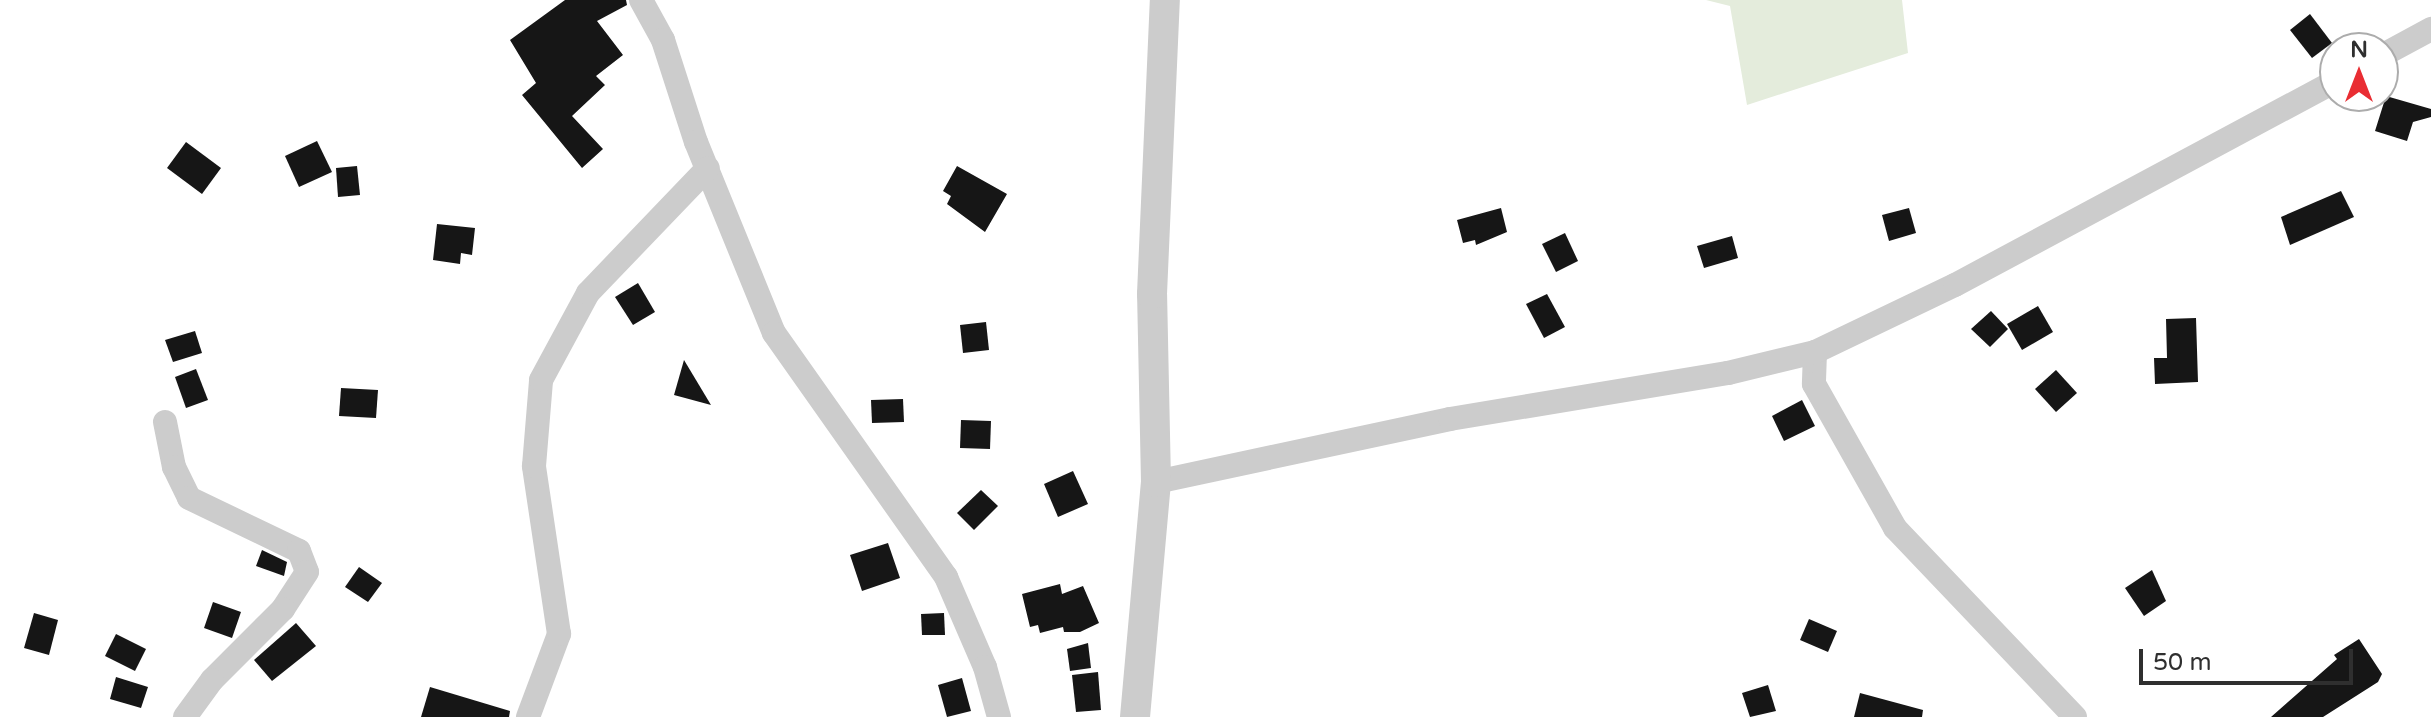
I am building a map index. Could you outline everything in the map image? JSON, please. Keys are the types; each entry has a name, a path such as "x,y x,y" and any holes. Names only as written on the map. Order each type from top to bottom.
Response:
{"street":[{"path":"641,0 663,40 708,168 774,333 946,577 985,667 999,717"},
{"path":"1135,717 1156,482 1152,294 1165,0"},
{"path":"2399,46 2431,29"},
{"path":"1156,482 1513,407 1609,397 1815,352 1955,285 2319,90"},
{"path":"528,717 559,634 534,466 541,380 588,293 708,168"},
{"path":"1815,352 1814,384 1895,528 2075,717"},
{"path":"165,422 174,467 189,498 299,551 307,572 283,609 212,680 185,717"}],"green space":[{"path":"1706,0 1902,0 1908,53 1747,105 1730,6"}],"building":[{"path":"565,0 626,0 627,5 597,21 623,55 596,76 605,85 572,116 603,149 582,168 522,95 536,83 510,40"},
{"path":"2310,14 2324,32 2319,32 2319,53 2312,58 2290,30"},
{"path":"2399,100 2431,109 2431,117 2413,122 2407,141 2375,131 2381,112 2399,112"},
{"path":"317,141 332,172 299,187 285,156"},
{"path":"186,142 221,168 202,194 167,168"},
{"path":"357,166 360,195 338,197 336,168"},
{"path":"957,166 1007,194 985,232 947,204 951,196 943,191"},
{"path":"2341,191 2354,217 2290,245 2281,217"},
{"path":"1501,208 1507,232 1476,245 1475,240 1463,243 1457,220"},
{"path":"1909,208 1916,233 1889,241 1882,215"},
{"path":"437,224 475,228 472,255 461,253 460,264 433,260"},
{"path":"1565,233 1578,261 1556,272 1542,244"},
{"path":"1732,236 1738,258 1704,268 1697,246"},
{"path":"638,283 655,312 633,325 615,297"},
{"path":"1547,294 1565,327 1544,338 1526,304"},
{"path":"2038,306 2053,332 2022,350 2007,324"},
{"path":"1991,311 2008,329 1990,347 1971,329"},
{"path":"2196,318 2198,382 2155,384 2154,358 2167,358 2166,319"},
{"path":"986,322 989,350 963,353 960,325"},
{"path":"195,331 202,353 173,362 165,340"},
{"path":"684,360 711,405 674,395"},
{"path":"196,369 208,400 186,408 175,377"},
{"path":"2056,370 2077,393 2056,412 2035,389"},
{"path":"341,388 378,390 376,418 339,416"},
{"path":"903,399 904,422 872,423 871,400"},
{"path":"1802,400 1815,426 1784,441 1772,416"},
{"path":"961,420 991,421 990,449 960,448"},
{"path":"1073,471 1088,504 1058,517 1044,484"},
{"path":"981,490 998,506 974,530 957,513"},
{"path":"888,543 900,578 862,591 850,555"},
{"path":"262,550 287,562 284,576 256,566"},
{"path":"359,567 382,583 368,602 345,587"},
{"path":"2152,570 2166,601 2144,616 2125,588"},
{"path":"1060,584 1062,594 1083,586 1099,623 1080,632 1064,632 1063,627 1040,633 1038,625 1030,627 1022,594"},
{"path":"213,602 241,612 232,638 204,628"},
{"path":"34,613 58,620 49,655 24,648"},
{"path":"944,613 945,635 922,635 921,614"},
{"path":"1809,619 1837,631 1828,652 1800,640"},
{"path":"296,623 316,646 272,681 254,660"},
{"path":"116,634 146,649 135,671 105,656"},
{"path":"2359,639 2382,674 2378,682 2323,717 2271,717 2337,659 2334,655"},
{"path":"1088,643 1091,668 1070,671 1067,649"},
{"path":"1098,672 1101,710 1076,712 1072,675"},
{"path":"116,677 148,687 141,708 110,699"},
{"path":"962,678 971,711 947,717 938,685"},
{"path":"1768,685 1776,711 1750,717 1742,693"},
{"path":"430,687 510,711 509,717 421,717"},
{"path":"1860,693 1923,710 1922,717 1854,717"}]}
